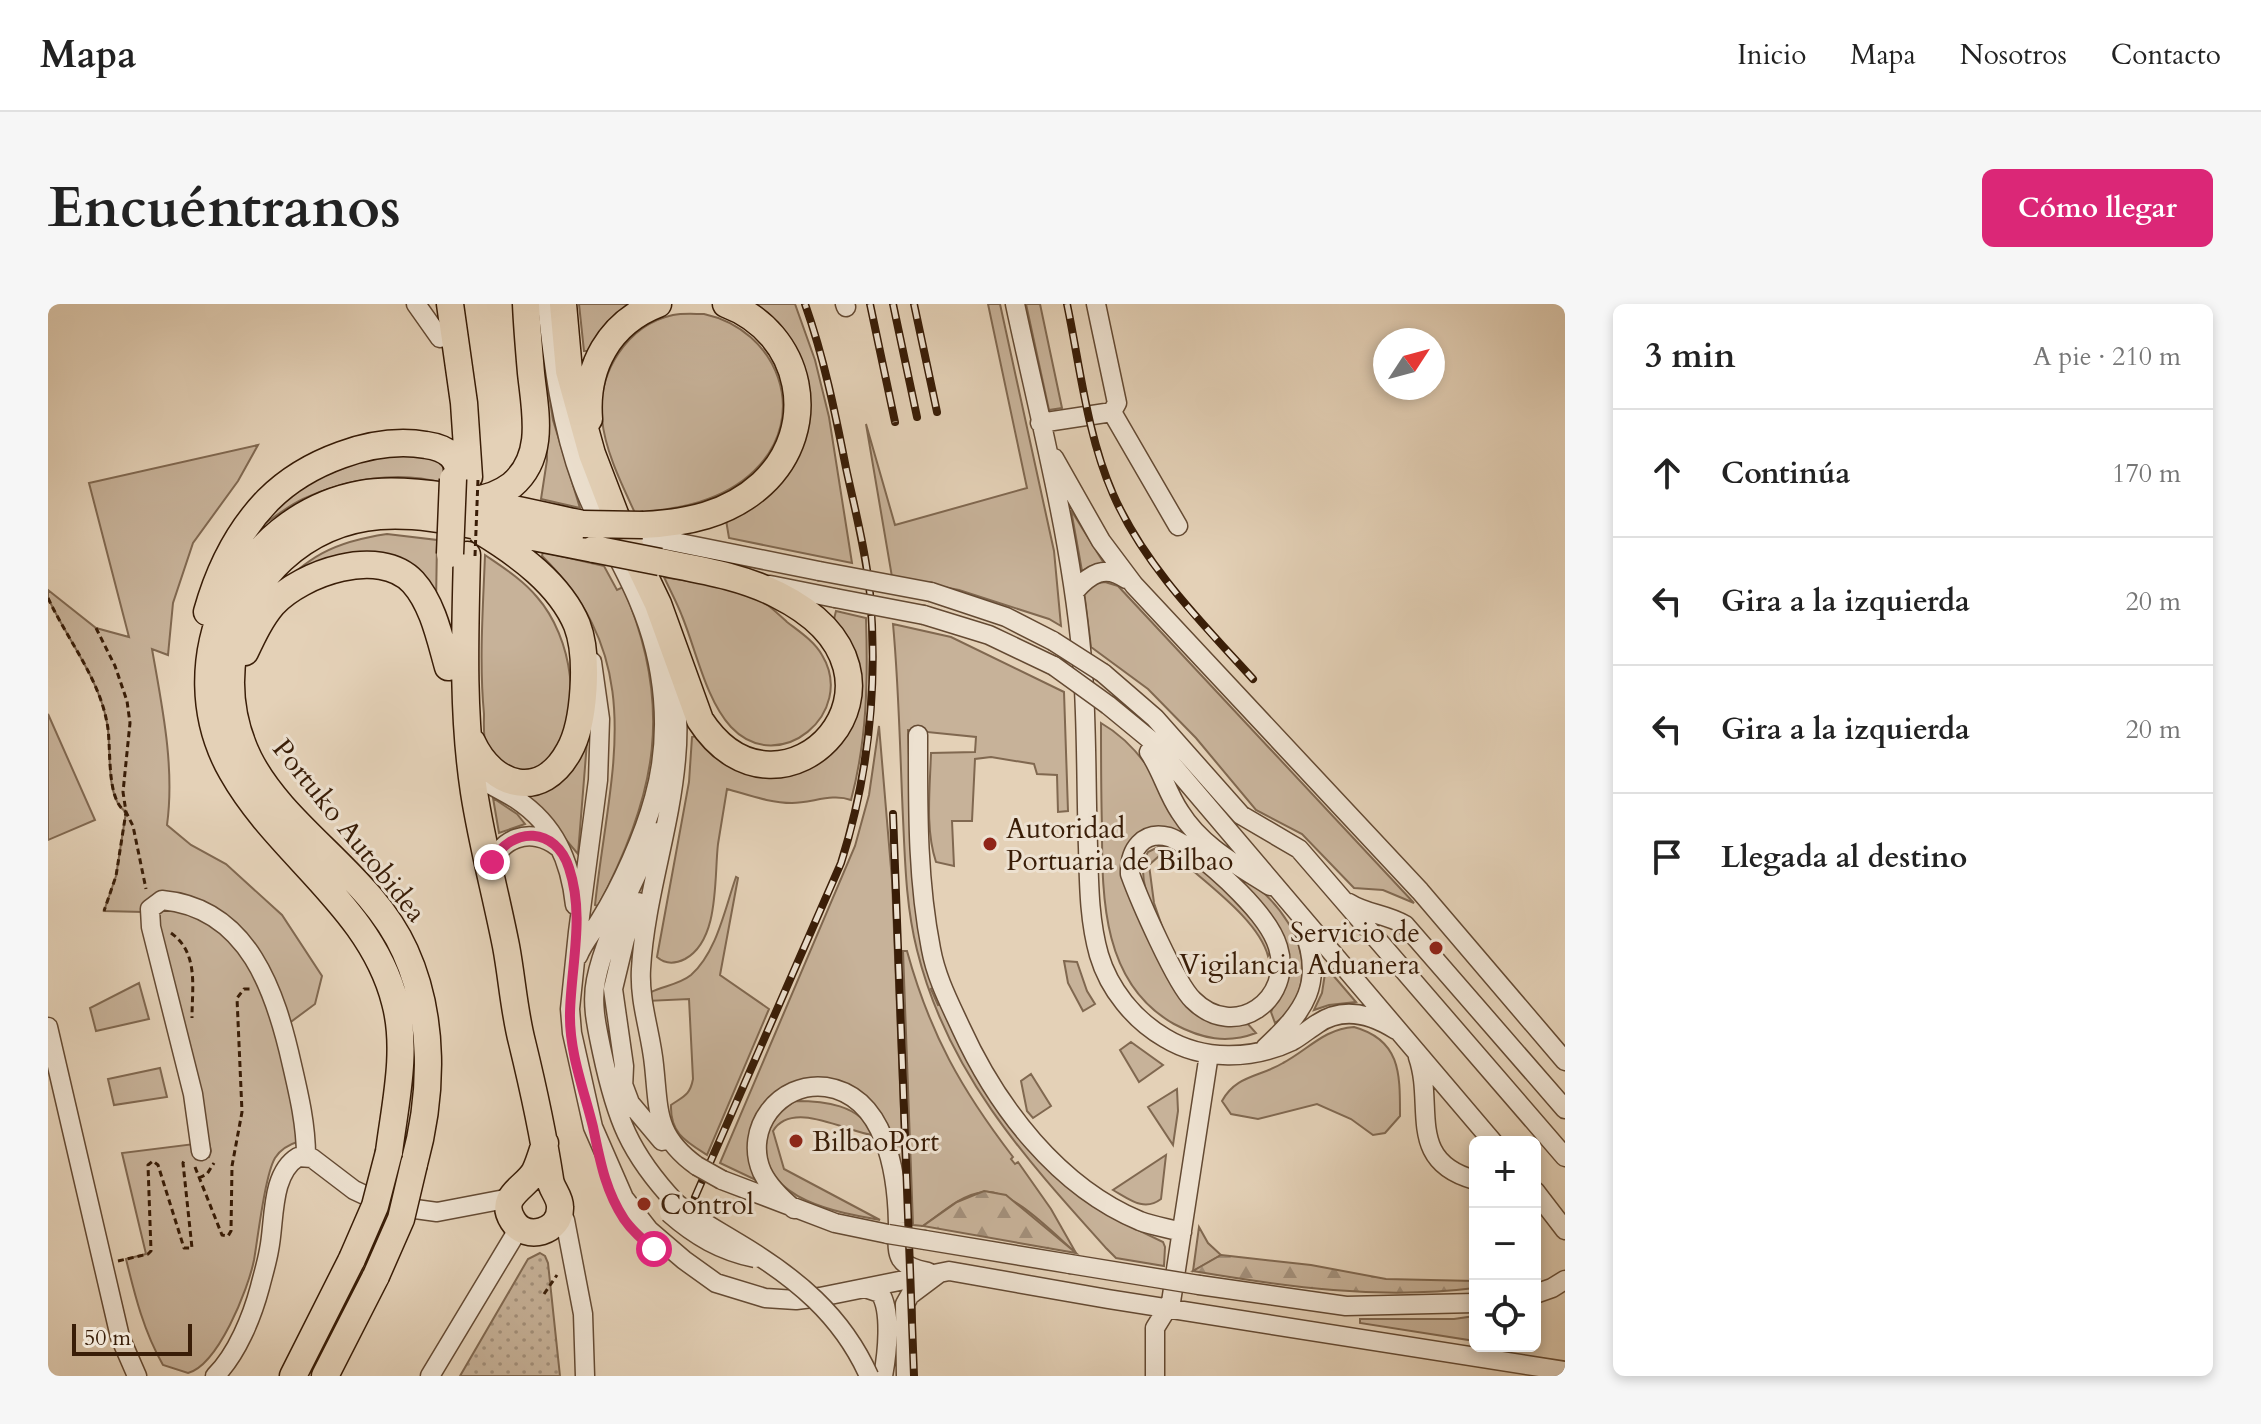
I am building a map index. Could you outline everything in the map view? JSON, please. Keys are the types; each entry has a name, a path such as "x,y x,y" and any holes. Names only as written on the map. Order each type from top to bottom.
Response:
{"highway":[{"path":"208,698 201,650 204,622 215,583 229,550 251,520 271,497 333,458 362,448 432,435 445,427 457,411 435,304"},
{"path":"450,304 463,485 467,725 472,774 521,1040 545,1143 556,1199 552,1226 528,1230 510,1215 516,1191 534,1174 545,1143"},
{"path":"463,485 478,500 501,492 522,474 532,458 536,426 526,304"},
{"path":"563,304 569,371 592,454"},
{"path":"592,454 588,402 595,363 619,328 658,304"},
{"name":"Portuko Autobidea","path":"293,1376 375,1206 389,1152 401,1050 395,1002 379,961 357,922 255,807 220,747 208,698 211,645 225,601 255,556 285,528 309,512 362,494 463,485 583,524 644,531 695,520 735,503 768,477 781,461 795,424 797,404 795,381 788,359 766,328 726,304"},
{"path":"407,442 436,446 509,548 560,597 577,626 583,657 581,711 576,735 559,766 535,781 511,782 484,764 467,725"},
{"name":"Portuko Autobidea","path":"463,485 594,549 660,562 736,578 794,604 825,629 843,654 849,676 844,714 834,733 820,748 805,758 778,764 748,759 719,743 705,729 648,579 615,514 592,454"},
{"name":"Portuko Autobidea","path":"325,1376 401,1219 425,1114 428,1057 423,1012 405,950 384,914 275,797 250,760 234,718 230,681 236,635 258,587 291,551 330,528 370,515 427,516 463,485"},
{"path":"463,555 449,675 452,743 462,821 494,955 521,1040"},
{"path":"234,718 240,667 260,621 287,592 303,581 346,567 389,568 412,581 432,616 449,675 462,757 472,774"},
{"path":"516,1191 537,1181 556,1199"}],"street":[{"path":"416,304 440,338"},
{"path":"442,304 457,411"},
{"path":"547,304 560,398 574,458 593,509 647,623 660,672 662,694 662,761 654,799 638,843 602,918 579,947"},
{"path":"1015,304 1075,591 1083,673 1089,897 1098,953 1111,983 1141,1020 1168,1040 1209,1054 1228,1056 1290,1042 1319,1022 1336,1015 1360,1014 1382,1021 1396,1030"},
{"path":"1042,432 1112,412 1117,403 1096,304"},
{"path":"1112,412 1178,526"},
{"path":"1042,432 1101,541 1134,585 1420,891 1565,1061"},
{"path":"644,531 819,571 931,592 1006,617 1053,641 1103,673 1155,718 1241,815 1299,849 1565,1157"},
{"path":"1075,591 1090,575 1104,571 1121,575 1134,585"},
{"path":"736,578 924,615 989,635 1054,666 1114,710 1153,742 1488,1136"},
{"path":"577,626 595,672 600,719 598,780 570,1023 593,1127 624,1198 639,1220 671,1251 716,1283 749,1294 782,1300 820,1297 938,1272"},
{"path":"668,631 677,710 674,780 641,966 642,1001 655,1073 658,1117 666,1132 694,1163"},
{"path":"1114,710 1157,764 1178,809 1209,855 1270,930 1280,951 1280,970 1268,1000 1255,1012 1241,1017 1211,1013 1189,997 1130,874 1133,851 1148,838 1168,837 1209,855 1278,891"},
{"path":"918,735 919,861 931,949 939,982 982,1071 1018,1123 1062,1170 1093,1195 1144,1223 1182,1232"},
{"path":"472,774 532,812 549,830 563,853 572,878 582,997 607,1115 626,1160 673,1208 800,1284 822,1304 852,1343 869,1376"},
{"path":"673,1208 635,1151 612,1097 596,1027 594,992 599,967 649,849 674,780"},
{"path":"635,1151 622,1113 623,1058 613,989 625,939 666,825"},
{"path":"491,878 492,862 497,853 506,843 519,837 542,837 563,853"},
{"path":"1336,892 1359,909 1405,925 1565,1109"},
{"path":"201,1151 193,1094 151,927 150,909 162,900 195,908 228,929 253,955 274,996 289,1052 306,1137 306,1156"},
{"path":"1263,1050 1299,1014 1309,992 1313,956 1298,915"},
{"path":"48,1027 120,1337 138,1375"},
{"path":"1155,1376 1155,1328 1170,1307 1209,1054"},
{"path":"1417,1054 1422,1073 1429,1143 1446,1166 1469,1177"},
{"path":"635,1151 655,1073"},
{"path":"624,1081 627,1098 664,1142 722,1180 794,1209 893,1241 925,1240 1346,1306 1469,1303"},
{"path":"794,1209 775,1192 762,1173 757,1152 758,1131 766,1115 786,1095 805,1088 832,1089 852,1098 869,1114 885,1141 896,1188 892,1282 886,1310"},
{"path":"215,1376 242,1335 259,1291 279,1187 291,1161 306,1156 318,1161 354,1190 386,1205 437,1212 516,1191"},
{"path":"556,1199 565,1220 566,1265"},
{"path":"1541,1199 1565,1230"},
{"path":"430,1376 528,1230 554,1240 566,1265 583,1314 585,1376"},
{"path":"893,1241 900,1258 908,1266 938,1272 1565,1371"},
{"path":"906,1376 905,1304 910,1295 938,1272"},
{"path":"1541,1292 1565,1280"},
{"path":"862,1288 872,1288 885,1301 883,1376"},
{"path":"1470,1355 1510,1376"}],"path":[{"path":"463,485 463,555"},
{"path":"48,598 97,691 107,722 111,781 120,809 126,812 133,826 150,909"},
{"path":"96,628 115,666 127,701 130,723 123,792 126,812 116,876 104,911"},
{"path":"544,1294 566,1265"}],"green space":[{"path":"533,304 540,304 553,420 580,508 541,499 547,440"},
{"path":"579,304 628,304 603,327 588,351 584,351"},
{"path":"755,304 795,304 815,360 829,417 852,563 729,538 726,520 749,507 808,389 802,364 791,341 776,321"},
{"path":"988,304 1000,304 1054,551 1061,626 1049,619 959,590 892,577 866,424 895,525 1027,488"},
{"path":"1026,304 1040,304 1062,408 1049,410"},
{"path":"704,314 730,323 751,338 767,356 778,378 783,401 781,426 771,449 754,471 728,490 683,506 635,513 615,468 604,431 602,402 610,369 629,340 657,320 673,315"},
{"path":"258,445 238,481 193,543 173,603 168,655 152,649 168,759 167,825 191,845 226,864 282,915 322,976 315,1004 288,1024 279,992 196,902 143,912 104,911 116,876 126,812 114,795 103,706 82,659 48,598 48,590 96,628 129,637 89,483"},
{"path":"399,451 443,461 443,483 390,477 336,486 303,499 261,526 290,493 354,459"},
{"path":"1071,510 1105,565 1091,566 1082,571"},
{"path":"387,534 437,540 436,605 397,560 269,596 296,571 322,553 368,537"},
{"path":"543,552 604,566 617,590 623,587 639,630 649,671 653,711 652,749 645,787 634,826 598,906 595,905 613,764 615,721 610,678 598,637 576,596 542,556"},
{"path":"485,555 537,597 559,633 566,654 571,698 568,720 562,740 551,758 535,769 516,770 506,766 491,754 485,741 482,655"},
{"path":"664,577 728,588 754,596 815,645 830,677 829,698 821,717 808,732 790,742 770,745 750,741 731,727 708,689 682,616"},
{"path":"1105,582 1118,586 1414,903 1383,890 1354,888 1302,834 1256,810 1196,738 1148,689 1091,647 1084,591 1092,584"},
{"path":"836,611 866,618 865,710 851,800 837,798 784,803 727,789 710,923 696,950 681,961 664,961 657,957 689,782 692,737 696,736 718,755 819,761 848,730 860,694 855,656 834,619"},
{"path":"893,624 951,637 1064,692 1068,811 1058,812 1057,775 1037,774 1034,764 991,757 975,759 972,821 952,821 954,866 936,862 930,836 931,753 975,752 976,737 908,730 912,844 937,986 931,989 938,1005 944,1003 976,1072 1113,1218 1163,1242 1164,1266 1116,1258 1046,1180 992,1111 968,1074 930,994 910,917 905,867"},
{"path":"48,714 95,820 48,840"},
{"path":"1101,723 1142,759 1190,838 1136,835 1122,862 1178,993 1199,1016 1217,1023 1248,1024 1256,1033 1235,1038 1215,1038 1174,1024 1151,1007 1133,987 1120,963 1111,938 1103,883"},
{"path":"879,726 892,880 905,1213 898,1161 889,1129 870,1101 838,1081 807,1084 773,1095 758,1181 720,1163 855,846 869,795"},
{"path":"587,742 578,854 526,793"},
{"path":"493,798 517,814 525,824 499,833"},
{"path":"1160,846 1171,847 1191,856 1185,864 1171,857 1159,856 1149,865 1154,903 1164,932 1147,893 1143,872 1148,852"},
{"path":"1197,861 1261,929 1271,951 1268,956 1246,920 1191,869"},
{"path":"1234,871 1277,907 1296,939 1301,957 1302,975 1298,994 1289,1010 1275,1023 1271,1012 1287,974"},
{"path":"736,877 720,975 769,1009 707,1155 680,1135 671,1115 671,1105 688,1092 693,1079 689,999 647,1001 651,992 687,978 700,965 719,929"},
{"path":"164,906 203,920 231,940 267,993 300,1141 280,1152 271,1166 251,1273 230,1325 210,1356 188,1373 163,1365 145,1327 126,1259 146,1254 122,1153 194,1144 196,1159 209,1157 211,1151 155,917"},
{"path":"903,951 907,951 926,1009 949,1060 1013,1157 1011,1159 1015,1164 1018,1162 1051,1209 1076,1253 1032,1214 994,1192 966,1197 923,1226 913,1225"},
{"path":"1064,961 1077,962 1095,1004 1083,1011 1068,983"},
{"path":"1326,967 1356,1002 1314,1010 1322,993"},
{"path":"139,983 149,1019 96,1031 90,1008"},
{"path":"1354,1027 1381,1040 1395,1061 1400,1116 1385,1133 1373,1135 1351,1119 1317,1104 1258,1119 1231,1114 1222,1101 1241,1081 1274,1068 1325,1036"},
{"path":"1131,1042 1163,1065 1139,1082 1120,1050"},
{"path":"160,1068 167,1097 114,1105 108,1079"},
{"path":"1031,1074 1051,1106 1033,1118 1027,1111 1021,1081"},
{"path":"1177,1089 1178,1111 1173,1145 1148,1107"},
{"path":"795,1101 840,1106 860,1117 872,1135 820,1120 793,1118 782,1122 773,1131 784,1169 880,1220 825,1208 790,1191 777,1179 768,1164 767,1138 775,1119"},
{"path":"1166,1155 1161,1199 1155,1203 1143,1204 1113,1190"},
{"path":"984,1191 1006,1195 1076,1253 923,1226 957,1202"},
{"path":"1199,1227 1208,1243 1221,1255 1193,1271"},
{"path":"540,1253 548,1263 560,1376 460,1376 528,1259"},
{"path":"1221,1255 1311,1265 1386,1279 1469,1281 1469,1288 1404,1293 1333,1290 1193,1271"},
{"path":"1469,1317 1469,1340 1360,1323 1360,1319"}],"railway":[{"path":"695,1197 841,863 865,763 873,662 866,562 828,385 805,304"},
{"path":"870,304 895,422"},
{"path":"893,304 917,417"},
{"path":"914,304 937,412"},
{"path":"1067,304 1085,400 1113,494 1157,569 1253,679"},
{"path":"893,814 914,1376"}],"place":[{"name":"Autoridad Portuaria de Bilbao","path":"990,844"},
{"name":"Servicio de Vigilancia Aduanera","path":"1436,948"},
{"name":"BilbaoPort","path":"796,1141"},
{"name":"Control","path":"644,1204"}],"route":[{"path":"492,862 506,843 526,835 542,837 558,847 570,868 578,932 570,1023 584,1097 605,1182 623,1217 654,1249"}]}
